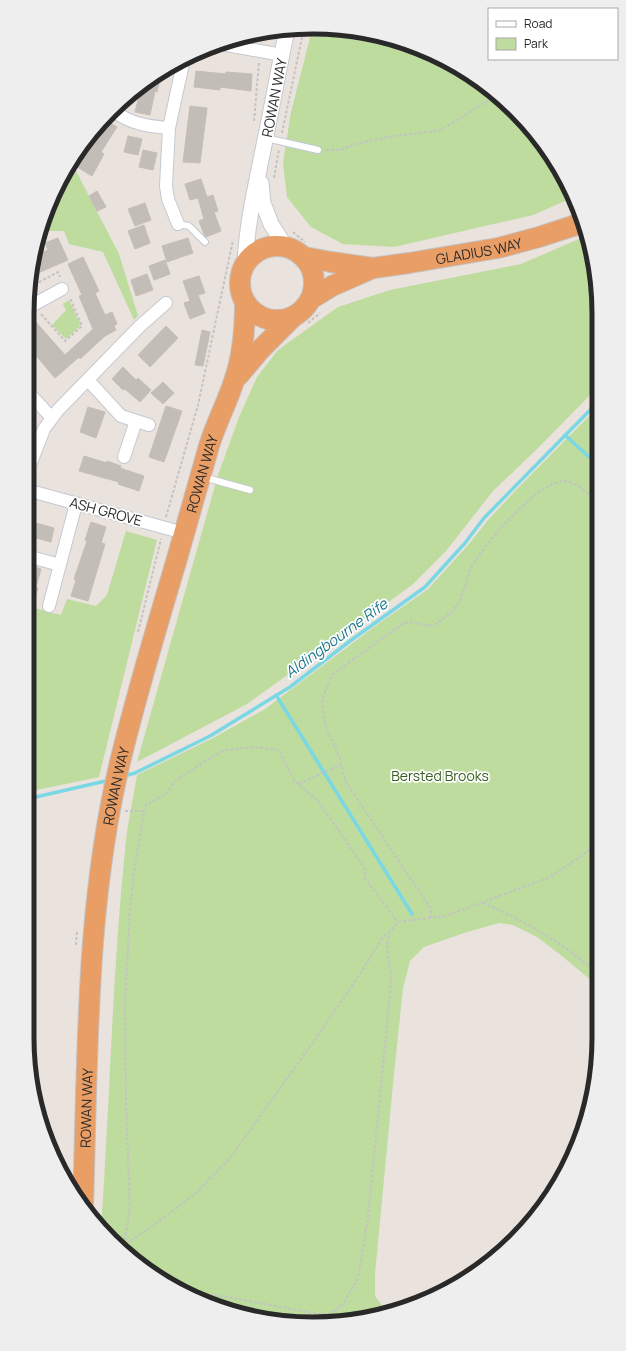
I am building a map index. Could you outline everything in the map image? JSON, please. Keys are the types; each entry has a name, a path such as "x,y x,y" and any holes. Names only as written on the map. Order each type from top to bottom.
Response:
{"highway":[{"name":"GLADIUS WAY","path":"311,299 332,286 373,268 498,248 577,224"},
{"path":"284,246 299,252 311,266 314,277 314,288 311,299 300,312 293,317 283,320 272,320 252,312 246,303 241,294 241,273 245,263 253,254 262,248 284,246"},
{"name":"GLADIUS WAY","path":"304,257 373,268"},
{"name":"ROWAN WAY","path":"90,1205 89,976 102,850 118,803 122,752 153,638 210,443 234,382 246,329 246,303"},
{"name":"ROWAN WAY","path":"234,382 260,350 293,317"}],"street":[{"name":"ROWAN WAY","path":"245,263 254,191 286,36"},
{"path":"233,46 282,55"},
{"path":"178,224 168,199 166,186 169,128 183,67"},
{"path":"118,114 127,120 140,125 169,128"},
{"name":"ROWAN WAY","path":"260,166 262,203 271,224 284,246"},
{"path":"34,305 63,288"},
{"path":"34,455 44,429 58,410 140,326 166,303"},
{"path":"88,380 121,416 149,425"},
{"path":"34,399 52,418"},
{"path":"124,456 136,421"},
{"name":"ASH GROVE","path":"34,493 184,533"},
{"path":"49,606 76,504"},
{"path":"34,558 60,565"}],"lane":[{"path":"266,138 318,150"},
{"path":"178,224 189,226 205,242"},
{"path":"200,476 250,490"}],"path":[{"path":"254,122 260,51 264,38"},
{"path":"318,150 340,150 356,144 388,137 441,130 491,98"},
{"path":"138,632 164,527 198,405 234,233"},
{"path":"34,312 65,341 82,326 63,288 58,272 36,284"},
{"path":"430,918 431,909 345,781 340,758 325,725 322,700 332,675 402,624 411,622 423,625 434,625 458,605 469,572 482,550 501,528 539,492 564,481 574,484 592,498"},
{"path":"124,1243 130,1210 126,1102 126,1002 130,910 135,864 146,805 166,794 175,781 225,750 255,747 279,750 294,780 318,801 364,868 366,878 398,922"},
{"path":"298,784 341,765"},
{"path":"118,803 124,810 144,811"},
{"path":"125,1244 157,1223 195,1194 230,1158 314,1041 358,977 383,937 390,932 398,922 445,916 548,878 592,848"},
{"path":"482,903 501,910 534,929 568,950 592,969"},
{"path":"200,1293 318,1314 330,1314 343,1304 352,1292 358,1278 368,1217 390,995 390,975 387,946 390,932"}],"green space":[{"path":"311,34 349,36 367,39 403,49 420,55 452,71 497,103 523,129 545,158 568,200 533,215 394,247 343,244 311,227 287,197 283,163 291,112"},
{"path":"74,168 119,254 138,316 134,320 103,252 69,244 64,231 47,231 55,206"},
{"path":"581,238 590,277 592,313 592,393 493,491 446,551 412,585 247,704 137,762 218,475 239,417 257,377 278,350 338,307 390,290 521,264"},
{"path":"69,300 80,323 79,327 66,339 52,325 66,310 63,304"},
{"name":"Bersted Brooks","path":"592,413 592,981 537,937 513,925 499,923 424,947 410,961 403,988 375,1274 375,1296 383,1308 349,1315 313,1317 277,1315 259,1312 206,1296 173,1280 158,1270 129,1248 102,1220 117,945 127,831 137,775 213,738 265,709 378,624 428,589 515,491"},
{"path":"126,531 157,540 99,777 34,791 34,608 61,615 67,599 96,606 107,595"}],"building":[{"path":"196,71 226,74 226,72 252,74 251,91 220,87 220,90 194,87"},
{"path":"160,80 157,92 155,91 150,115 135,112 139,95"},
{"path":"190,106 207,108 200,163 183,162"},
{"path":"110,122 117,127 101,152 104,154 92,176 77,167 89,148"},
{"path":"128,136 142,139 138,155 124,152"},
{"path":"143,150 157,153 153,170 139,167"},
{"path":"201,179 207,197 213,195 218,211 214,212 221,231 206,237 199,221 204,219 198,198 190,200 185,184"},
{"path":"97,191 106,207 97,211 89,196"},
{"path":"145,203 151,220 135,226 128,209"},
{"path":"144,225 150,243 135,249 128,231"},
{"path":"58,238 68,260 37,274 41,253 48,250 45,243"},
{"path":"188,238 193,253 167,262 162,246"},
{"path":"83,257 99,291 95,293 105,315 112,312 117,324 114,326 116,330 105,336 80,359 79,357 55,378 34,353 34,320 65,355 93,329 79,296 82,295 68,264"},
{"path":"165,260 170,274 154,280 149,266"},
{"path":"147,274 153,290 136,296 131,280"},
{"path":"199,276 205,293 198,295 205,313 190,319 184,303 190,301 183,281"},
{"path":"166,326 178,338 150,367 138,355"},
{"path":"202,330 210,332 203,366 195,365"},
{"path":"123,367 136,380 138,378 151,390 140,402 125,389 123,390 112,379"},
{"path":"163,382 174,393 163,404 151,393"},
{"path":"166,406 182,411 164,462 149,457"},
{"path":"88,407 105,412 96,438 80,432"},
{"path":"84,456 107,463 107,461 121,466 120,468 144,476 139,491 118,484 119,482 79,471"},
{"path":"91,522 106,527 101,543 105,544 88,601 71,596 76,580 74,579 87,541 85,540"},
{"path":"36,523 54,528 51,542 34,538"},
{"path":"34,566 41,569 36,587 38,588 34,600"}],"waterway":[{"name":"Aldingbourne Rife","path":"124,776 135,773 210,736 290,687 350,641 425,587 465,543 484,518 592,408"},
{"path":"565,435 592,459"},
{"path":"276,695 412,914"},
{"name":"Aldingbourne Rife","path":"34,797 110,780"}]}
